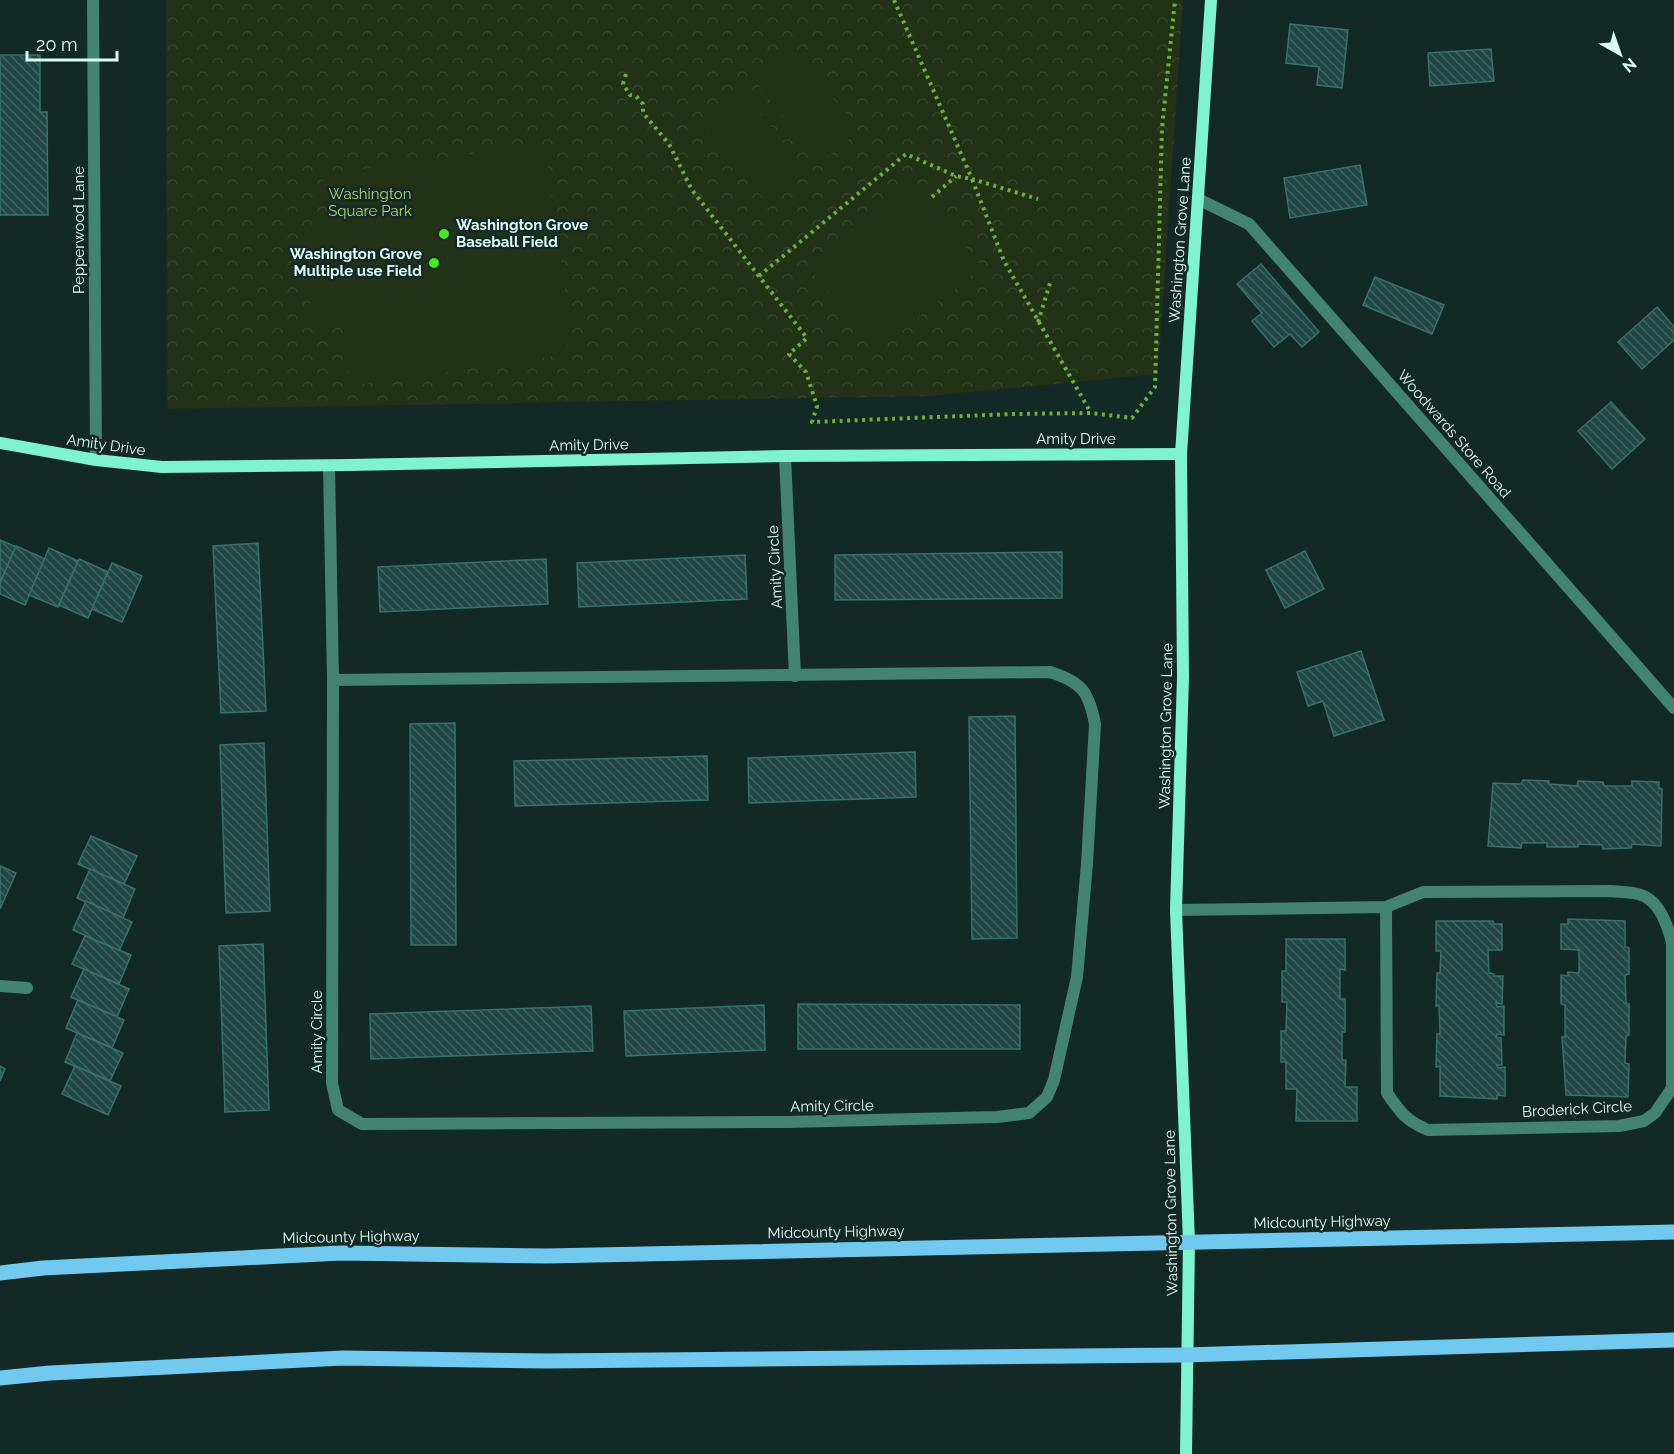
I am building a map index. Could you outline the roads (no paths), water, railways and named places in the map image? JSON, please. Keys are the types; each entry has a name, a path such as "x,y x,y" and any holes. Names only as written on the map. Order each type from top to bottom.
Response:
{"main road":[{"name":"Midcounty Highway","path":"0,1273 43,1268 341,1253 547,1256 1674,1232"},
{"path":"0,1378 50,1373 342,1358 547,1361 1186,1355 1674,1340"}],"street":[{"name":"Pepperwood Lane","path":"93,0 96,460"},
{"name":"Washington Grove Lane","path":"1186,1454 1189,1242 1176,910 1183,677 1181,454 1211,0"},
{"name":"Woodwards Store Road","path":"1198,199 1249,224 1674,708"},
{"name":"Amity Drive","path":"0,443 96,460 162,467 329,466 785,456 1181,454"},
{"name":"Amity Circle","path":"785,456 795,676"},
{"name":"Amity Circle","path":"329,466 333,680 332,1083 338,1110 362,1124 788,1122 998,1117 1029,1113 1047,1097 1054,1080 1077,977 1087,864 1095,724 1086,693 1069,678 1050,672 333,680"},
{"name":"Broderick Circle","path":"1176,910 1386,906 1423,892 1610,891 1640,894 1657,906 1666,920 1672,942 1672,1088 1655,1113 1644,1121 1618,1126 1428,1130 1413,1124 1402,1114 1387,1093 1386,906"},
{"path":"0,986 27,988"}],"place":[{"name":"Washington Grove Baseball Field","path":"444,234"},
{"name":"Washington Grove Multiple use Field","path":"434,263"}],"park label":[{"name":"Washington Square Park","path":"370,202"}]}
